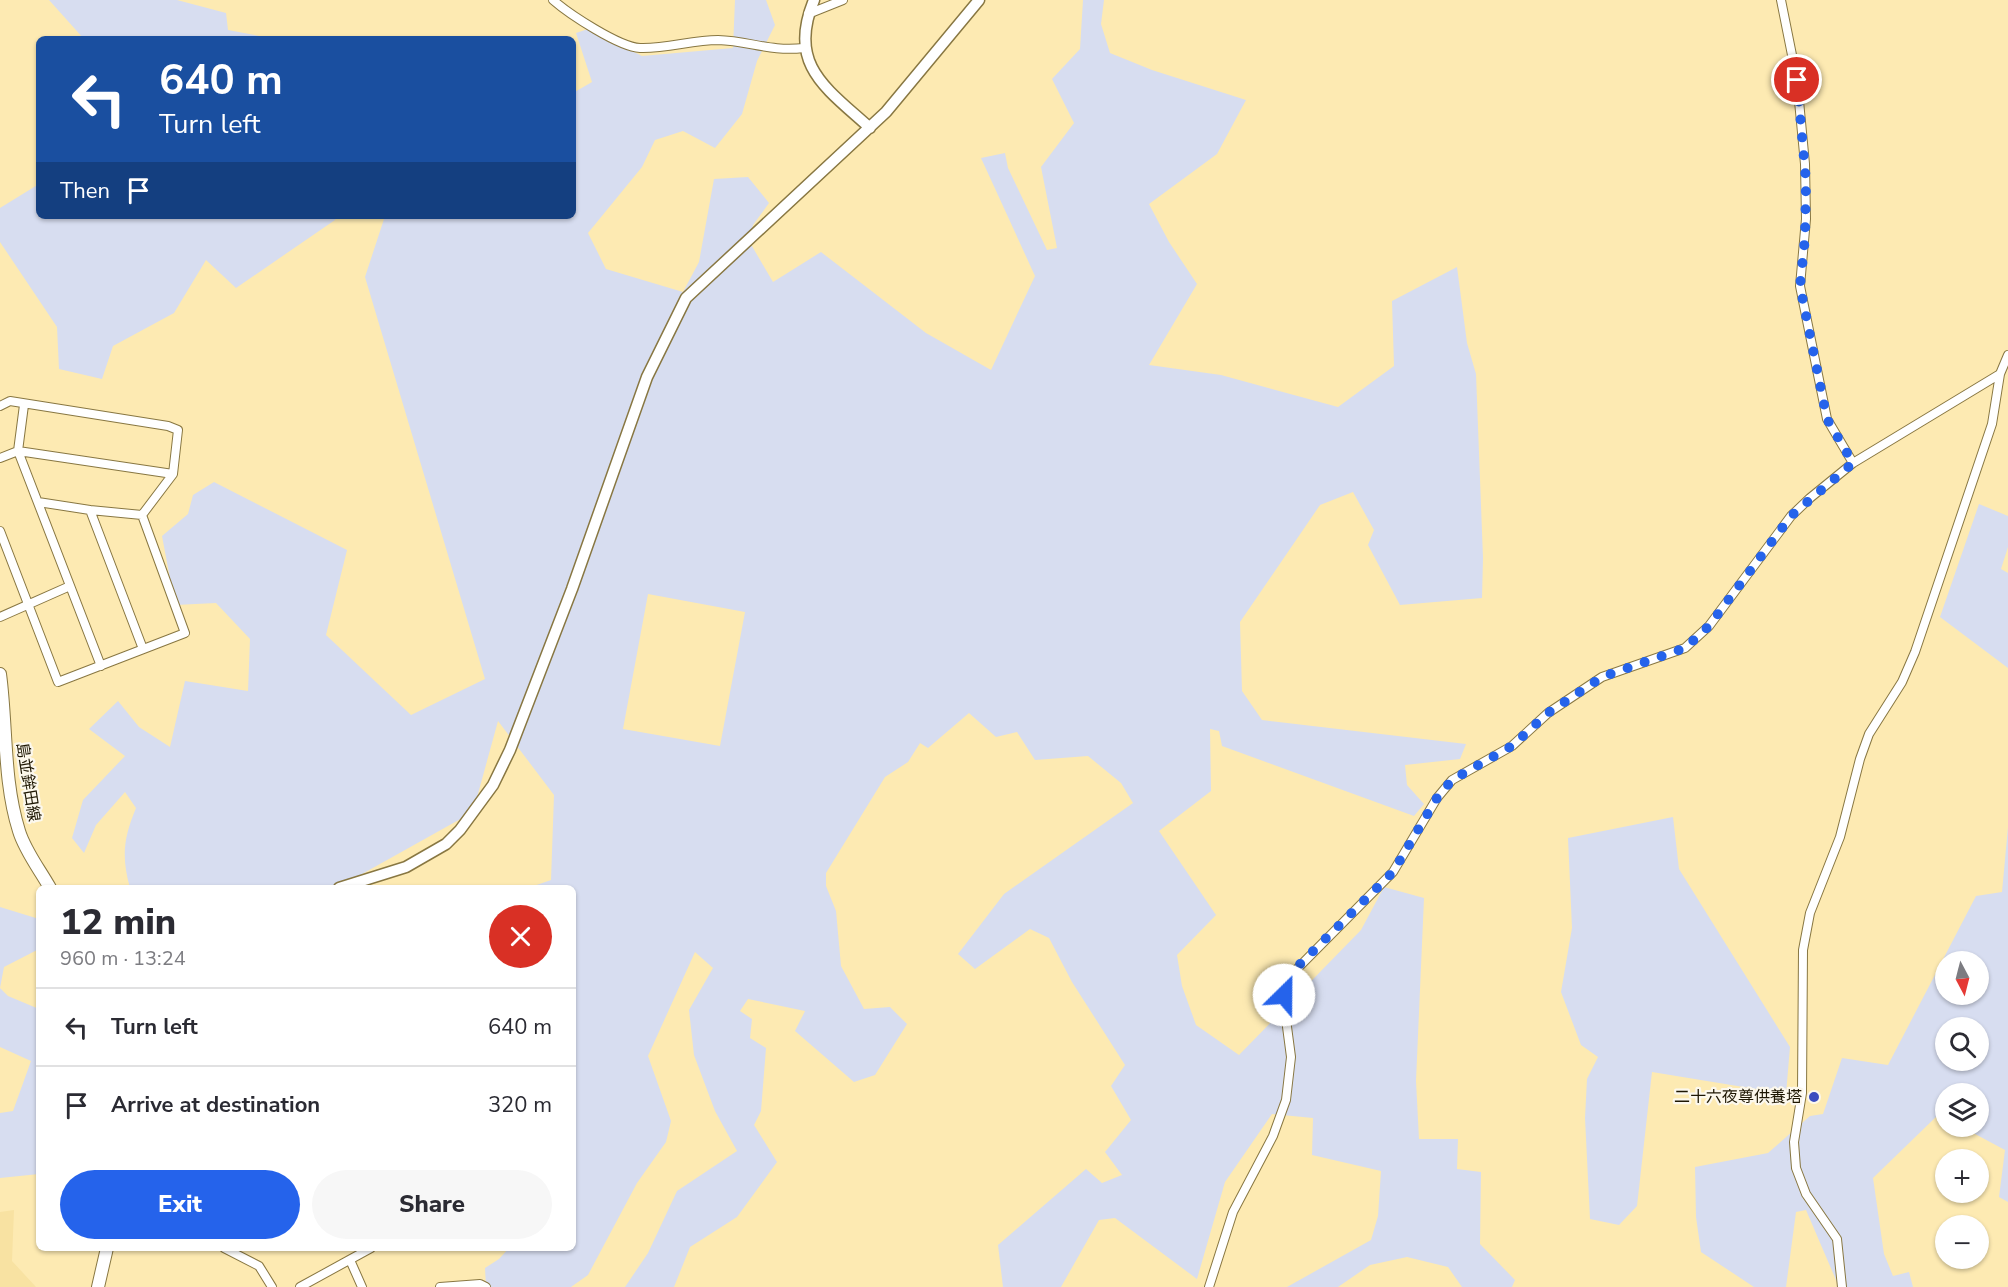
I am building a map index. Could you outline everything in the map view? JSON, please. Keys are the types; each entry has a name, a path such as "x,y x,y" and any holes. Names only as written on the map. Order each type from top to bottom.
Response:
{"main road":[{"name":"島並鉾田線","path":"0,674 7,765 15,817 20,834 48,885"},
{"path":"98,1287 106,1251"}],"street":[{"path":"553,0 570,15 638,48 715,40 744,42 781,51 804,48"},
{"path":"814,0 808,14 804,48 811,69 822,84 870,128"},
{"path":"808,14 843,0"},
{"path":"349,885 406,867 439,848 460,830 493,785 510,750 572,589 647,377 686,298 870,128 911,83 979,0"},
{"path":"1781,0 1797,80 1805,164 1806,219 1800,286 1827,419 1853,463"},
{"path":"1842,1287 1837,1239 1806,1194 1796,1168 1794,1142 1802,1093 1801,999 1804,935 1810,912 1840,837 1860,759 1869,734 1902,682 1915,652 1992,423 2000,374 2008,355"},
{"path":"1209,1287 1233,1212 1273,1136 1286,1100 1291,1057 1284,1004 1286,984 1291,973 1393,872 1437,798 1452,780 1512,746 1548,713 1602,677 1685,648 1709,626 1791,516 1853,463 2000,374"},
{"path":"0,406 10,401 168,426 178,430 173,474 142,515"},
{"path":"24,405 18,451 101,666"},
{"path":"0,458 18,451 173,474"},
{"path":"38,502 142,515"},
{"path":"90,510 143,649"},
{"path":"0,531 58,682 185,633 142,515"},
{"path":"0,617 70,586"},
{"path":"230,1251 259,1266 272,1287"},
{"path":"300,1287 366,1251"},
{"path":"350,1260 362,1287"},
{"path":"440,1287 480,1284 486,1287"}],"shaded area":[{"path":"49,0 177,0 226,13 228,30 259,36 81,36"},
{"path":"735,0 766,0 775,25 757,61 742,114 715,148 683,131 655,140 642,167 588,233 606,269 683,292 699,262 714,179 748,177 769,203 753,225 749,241 773,282 821,252 926,333 991,370 1035,276 981,158 1005,153 1008,168 1047,250 1057,248 1041,167 1074,123 1052,79 1080,49 1083,0 1104,0 1101,24 1110,53 1152,70 1246,100 1217,154 1149,204 1169,242 1197,284 1149,365 1221,375 1338,407 1394,366 1392,301 1457,267 1467,343 1476,374 1483,558 1482,598 1400,605 1368,545 1374,530 1353,492 1320,505 1240,622 1242,691 1262,720 1466,744 1460,759 1405,765 1407,785 1424,804 1414,816 1222,746 1219,731 1210,729 1211,791 1159,831 1216,915 1177,955 1182,986 1196,1025 1239,1055 1361,930 1384,887 1424,898 1416,1081 1419,1139 1458,1139 1457,1169 1481,1172 1480,1244 1515,1280 1512,1287 1462,1287 1448,1267 1407,1257 1370,1265 1338,1287 1287,1287 1371,1240 1378,1216 1381,1171 1312,1155 1313,1118 1272,1114 1225,1182 1197,1279 1115,1218 1099,1220 1061,1287 1003,1287 998,1245 1086,1169 1102,1183 1122,1175 1105,1152 1131,1120 1111,1086 1125,1065 1072,982 1049,938 1030,929 975,969 958,954 1004,894 1133,803 1121,783 1088,756 1035,760 1017,732 996,737 969,713 928,748 920,743 908,762 885,777 826,873 826,886 836,911 841,966 864,1009 890,1007 907,1024 875,1075 854,1082 795,1031 805,1011 748,999 740,1011 752,1019 750,1038 766,1048 761,1111 754,1125 777,1162 737,1217 690,1247 674,1287 625,1287 648,1253 677,1191 737,1151 715,1111 694,1055 689,1010 713,968 695,952 648,1056 671,1121 666,1142 637,1183 588,1275 571,1287 486,1287 485,1268 506,1251 576,1251 576,885 537,885 551,880 554,795 498,721 473,812 342,885 129,885 125,866 125,847 136,808 125,792 96,825 84,853 72,838 83,800 125,756 89,729 118,701 139,727 170,747 185,681 248,691 250,639 216,603 175,605 162,536 188,514 193,495 214,482 347,550 326,635 411,715 485,679 365,277 384,219 576,219 576,91 592,82 576,33 588,29 642,56 733,48","holes":["648,594 745,612 720,746 623,729"]},
{"path":"36,186 36,219 335,219 236,288 206,260 174,313 113,346 102,379 59,369 57,327 0,242 0,208"},
{"path":"1979,504 2008,516 2008,547 2001,569 2008,573 2008,668 1940,617"},
{"path":"1673,817 1679,869 1790,1047 1786,1094 1652,1072 1637,1206 1619,1225 1590,1219 1585,1118 1587,1079 1598,1057 1581,1045 1561,992 1572,928 1568,838"},
{"path":"2008,827 2008,1202 1999,1197 2005,1150 1981,1137 1989,1137 1989,1083 1935,1083 1935,1118 1873,1178 1884,1254 1893,1276 1909,1272 1913,1287 1839,1287 1806,1210 1796,1212 1786,1287 1754,1287 1701,1252 1696,1217 1695,1167 1768,1153 1810,1116 1823,1114 1842,1058 1888,1065 1935,975 1935,1005 1989,1005 1989,951 1947,951 1976,896 2002,892"},
{"path":"0,907 36,918 36,951 4,967 0,988"},
{"path":"0,988 8,996 36,1008 36,1174 0,1178 0,1113 13,1111 31,1061 0,1047"},
{"path":"14,1210 12,1261 36,1287 0,1287 0,1212"}],"place":[{"name":"二十六夜尊供養塔","path":"1814,1097"}],"route":[{"path":"1284,995 1291,973 1393,872 1437,798 1452,780 1512,746 1548,713 1602,677 1685,648 1709,626 1742,578 1791,516 1853,463 1827,419 1800,286 1805,238 1806,181 1797,80"}]}
